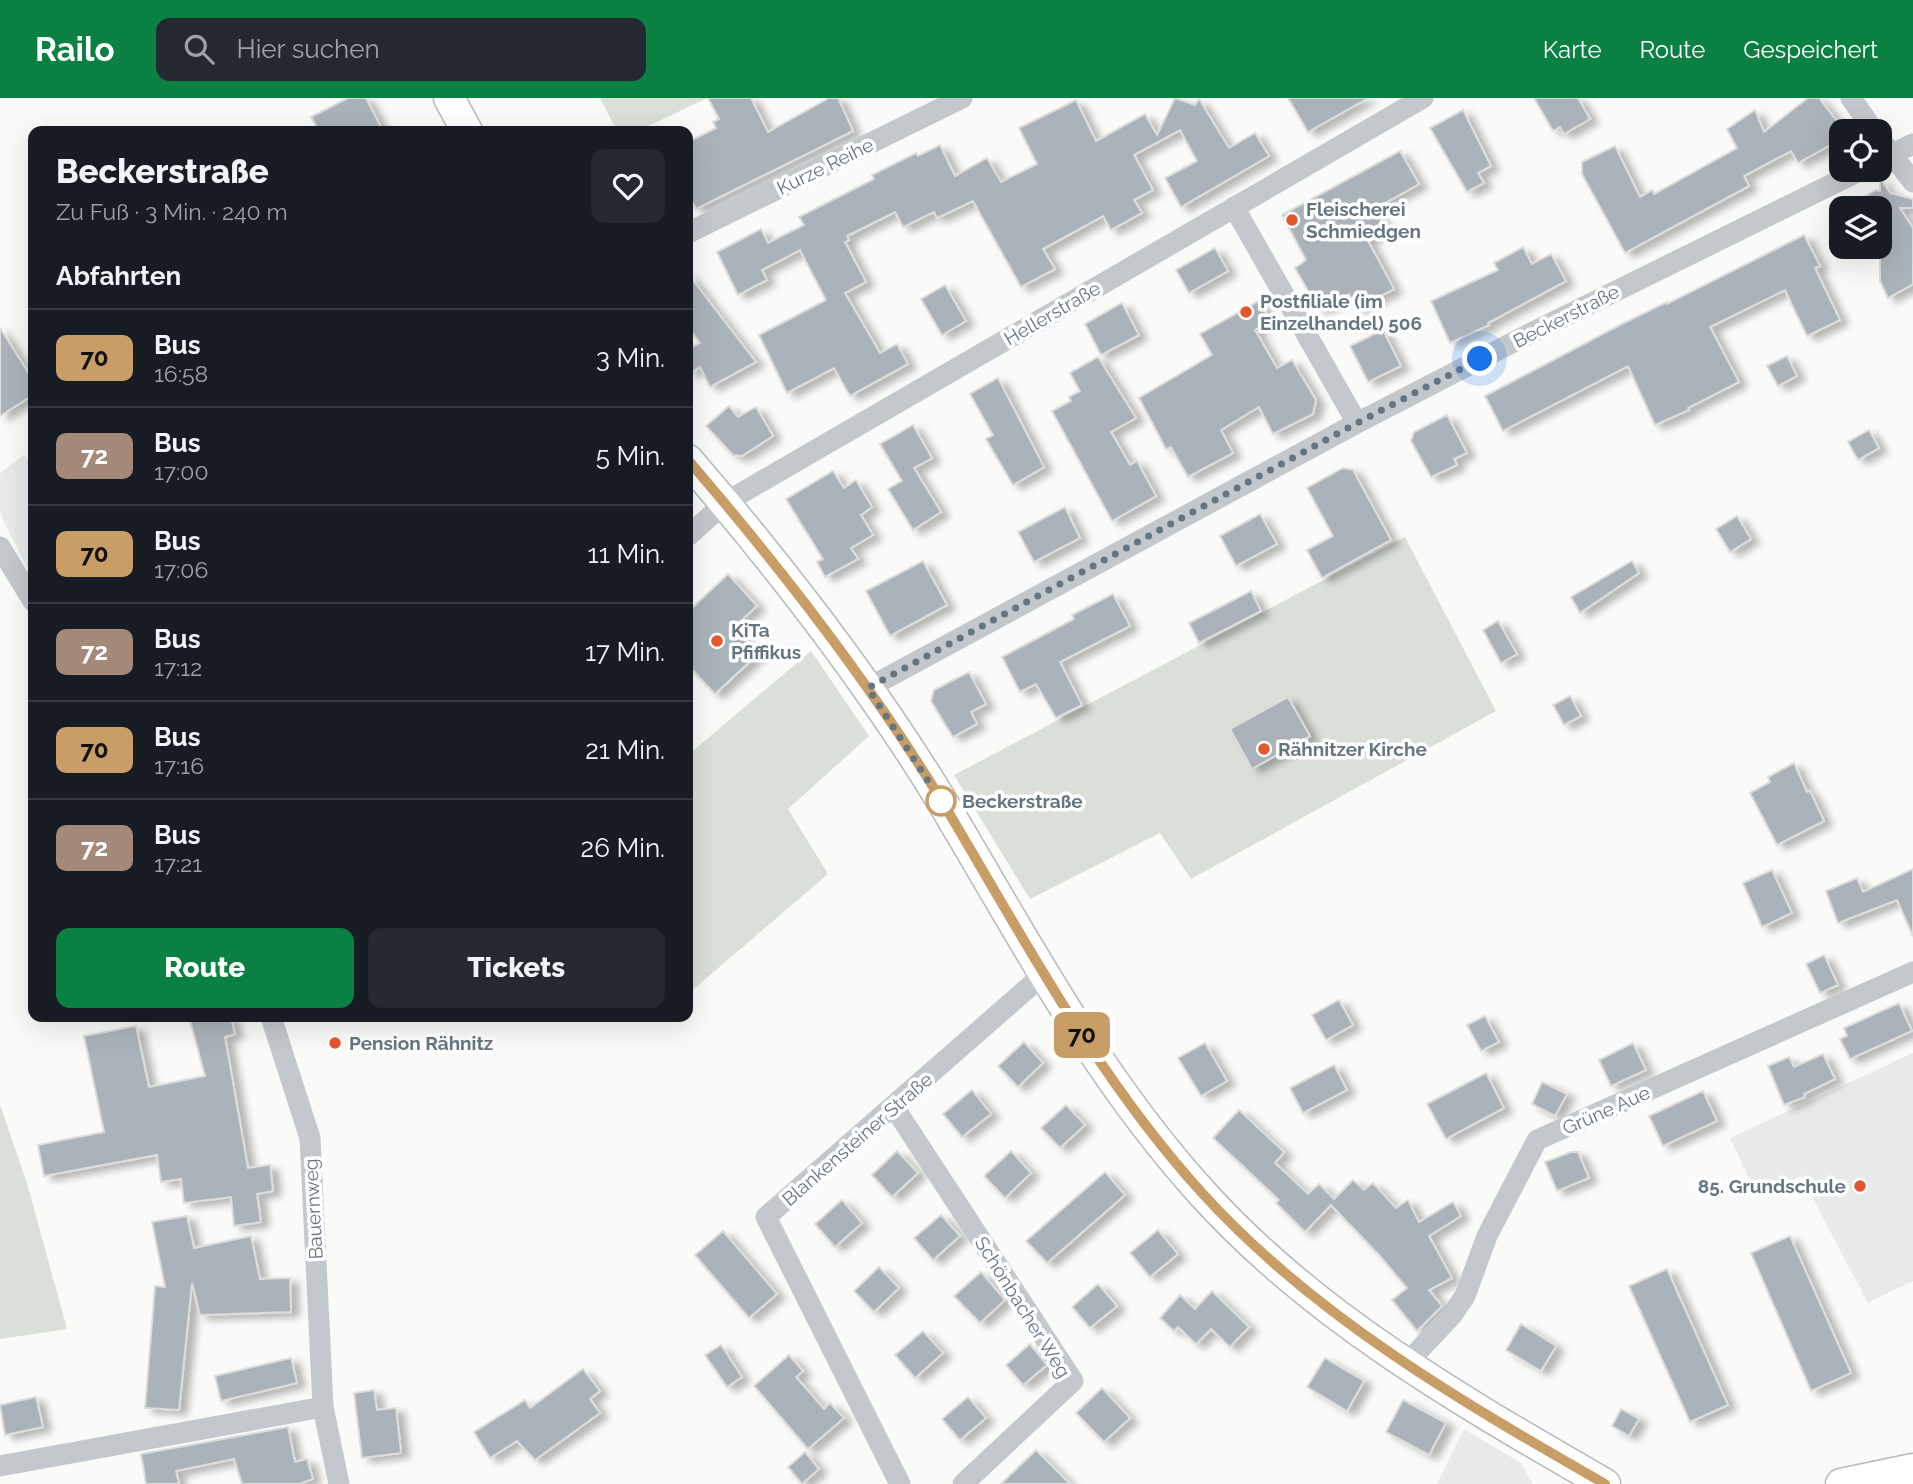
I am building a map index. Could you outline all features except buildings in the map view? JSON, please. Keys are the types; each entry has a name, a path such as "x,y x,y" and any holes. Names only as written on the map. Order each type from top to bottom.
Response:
{"street":[{"path":"449,98 464,126"},
{"name":"Kurze Reihe","path":"693,231 962,98"},
{"name":"Hellerstraße","path":"693,532 725,503 1423,98"},
{"path":"1851,98 1866,119"},
{"path":"1892,149 1913,144"},
{"path":"1892,160 1913,182"},
{"name":"Beckerstraße","path":"868,688 1357,423 1529,334 1837,182"},
{"path":"1234,207 1357,423"},
{"path":"693,466 827,630 868,688 941,801 1044,974 1115,1084 1172,1159 1205,1196 1238,1231 1294,1281 1406,1364 1605,1484"},
{"path":"0,547 28,593"},
{"name":"Grüne Aue","path":"1406,1364 1452,1315 1465,1296 1487,1236 1537,1140 1913,972"},
{"name":"Blankensteiner Straße","path":"900,1484 766,1217 1044,974"},
{"name":"Bauernweg","path":"273,1022 310,1138 323,1408 340,1484"},
{"name":"Schönbacher Weg","path":"894,1107 1073,1381 963,1484"},
{"path":"0,1466 323,1408"},
{"path":"1547,1450 1558,1484"},
{"path":"1842,1484 1913,1469"}],"shaded area":[{"path":"600,98 707,98 648,126 614,126"},
{"path":"24,455 28,460 28,570 0,513 0,473"},
{"path":"1405,537 1496,711 1191,879 1160,833 1030,899 954,775"},
{"path":"811,651 869,736 788,809 828,874 693,990 693,751"},
{"name":"85. Grundschule","path":"1913,1053 1913,1281 1868,1303 1801,1176 1758,1197 1730,1138"},
{"path":"0,1105 27,1183 67,1329 0,1339"},
{"path":"1464,1429 1521,1463 1533,1484 1437,1484"}],"bus line":[{"name":"70","path":"693,466 827,630 868,688 941,801 1090,1047 1170,1157 1238,1231 1331,1310 1406,1364 1605,1484"}],"place":[{"name":"Fleischerei Schmiedgen","path":"1292,220"},
{"name":"Postfiliale (im Einzelhandel) 506","path":"1246,312"},
{"name":"KiTa Pfiffikus","path":"717,641"},
{"name":"Rähnitzer Kirche","path":"1264,749"},
{"name":"Beckerstraße","path":"941,801"},
{"name":"Pension Rähnitz","path":"335,1043"},
{"name":"85. Grundschule","path":"1860,1186"}],"route":[{"path":"941,801 868,688 1480,359"}]}
